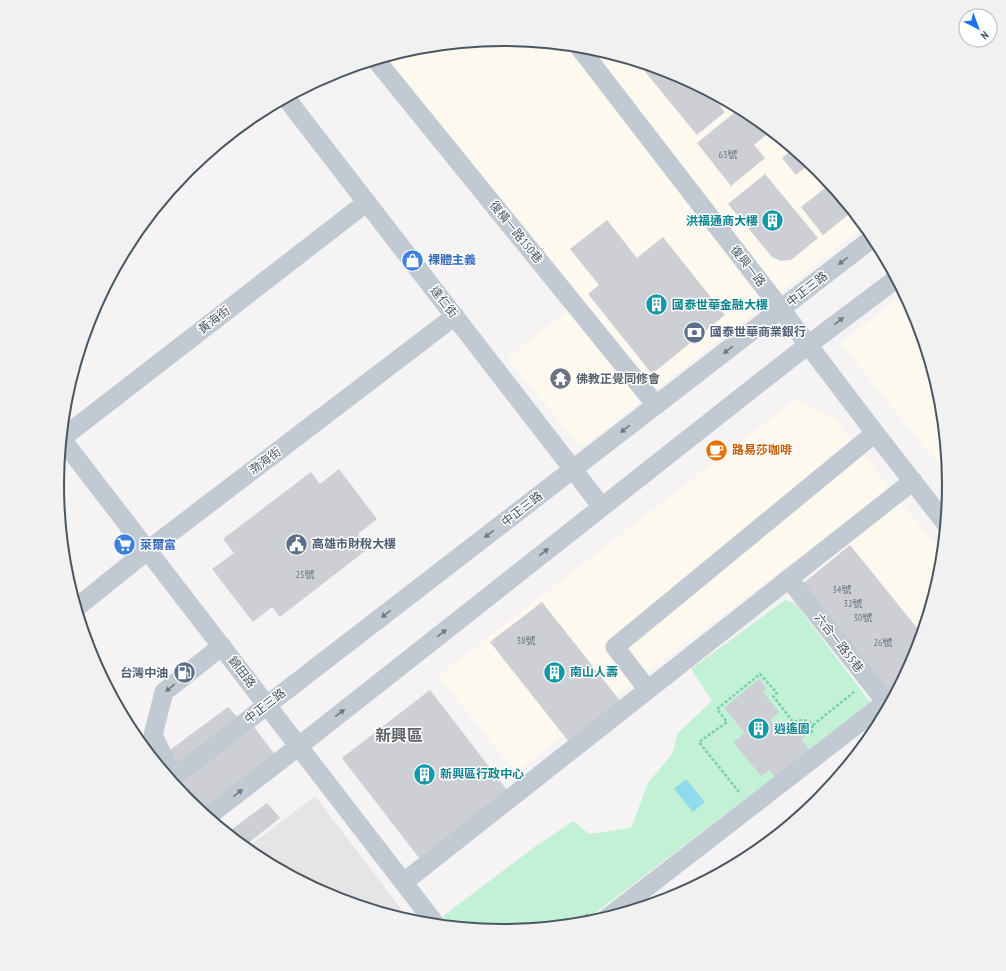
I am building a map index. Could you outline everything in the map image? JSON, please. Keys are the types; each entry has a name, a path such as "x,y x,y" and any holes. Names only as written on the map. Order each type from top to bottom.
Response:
{"street":[{"name":"復興一路","path":"585,53 942,518"},
{"name":"復橫一路150巷","path":"379,64 656,405"},
{"name":"達仁街","path":"289,102 602,507"},
{"name":"黃海街","path":"66,434 367,202"},
{"name":"中正三路","path":"175,777 868,241"},
{"path":"211,814 808,345 892,282"},
{"name":"渤海街","path":"80,605 148,550 455,316"},
{"path":"648,690 615,647 875,433"},
{"name":"錦田路","path":"65,444 432,919"},
{"path":"404,882 913,481"},
{"name":"六合一路55巷","path":"789,579 886,702"},
{"path":"168,769 153,735 164,692 222,646"},
{"path":"600,914 883,707"}],"path":[{"path":"740,793 699,742 727,722 717,709 760,674 777,693 773,696 793,722 802,720 809,721 813,725"},
{"path":"809,737 813,725 869,680"}],"shaded area":[{"path":"503,46 532,47 589,54 644,69 697,91 723,105 771,137 814,175 852,218 860,230 581,448 507,358 583,299 389,61 417,54 446,50"},
{"path":"900,297 909,317 928,372 939,428 942,468 840,343"},
{"path":"796,399 834,418 938,548 928,599 909,654 896,683 798,558 516,772 438,676"},
{"path":"315,796 405,914 362,902 335,892 283,866 250,845"}],"green space":[{"name":"逍遙園","path":"785,600 795,603 871,703 591,917 532,924 503,925 447,921 443,916 536,846 573,821 589,834 631,828 648,783 673,753 677,734 712,701 691,669"}],"water":[{"path":"686,779 705,802 693,812 674,789"}],"building":[{"path":"642,69 671,79 716,101 725,112 697,135"},
{"path":"735,112 767,134 754,145 765,158 731,186 697,143"},
{"path":"789,152 806,167 796,175 782,158"},
{"name":"洪福通商大樓","path":"765,174 818,238 791,260 781,261 772,257 728,204"},
{"path":"825,188 849,214 823,235 801,207"},
{"name":"國泰世華金融大樓","path":"607,220 637,258 663,237 725,315 652,374 588,294 599,285 570,249"},
{"name":"高雄市財稅大樓","path":"339,469 377,519 358,534 369,548 280,617 272,607 253,622 212,569 234,553 223,539 311,472 320,484"},
{"path":"850,545 918,629 909,654 890,693 801,585"},
{"name":"南山人壽","path":"542,602 621,702 569,742 490,642"},
{"name":"逍遙園","path":"759,679 767,688 763,692 779,712 770,720 780,732 786,726 790,731 799,723 808,734 801,739 810,750 776,778 769,770 761,776 733,742 745,733 724,708"},
{"name":"新興區行政中心","path":"430,690 507,790 419,858 342,758"},
{"path":"228,707 240,720 171,773 168,769 170,750"},
{"path":"251,723 283,765 215,817 178,780"},
{"path":"267,803 280,818 248,843 231,830"}],"place":[{"name":"洪福通商大樓","path":"773,221"},
{"name":"裸體主義","path":"412,260"},
{"name":"國泰世華金融大樓","path":"657,305"},
{"name":"國泰世華商業銀行","path":"694,332"},
{"name":"佛教正覺同修會","path":"561,379"},
{"name":"路易莎咖啡","path":"717,450"},
{"name":"高雄市財稅大樓","path":"296,544"},
{"name":"萊爾富","path":"125,545"},
{"name":"南山人壽","path":"555,672"},
{"name":"台灣中油","path":"184,673"},
{"name":"逍遙園","path":"759,729"},
{"name":"新興區行政中心","path":"425,774"}],"district":[{"name":"新興區","path":"399,735"}]}
